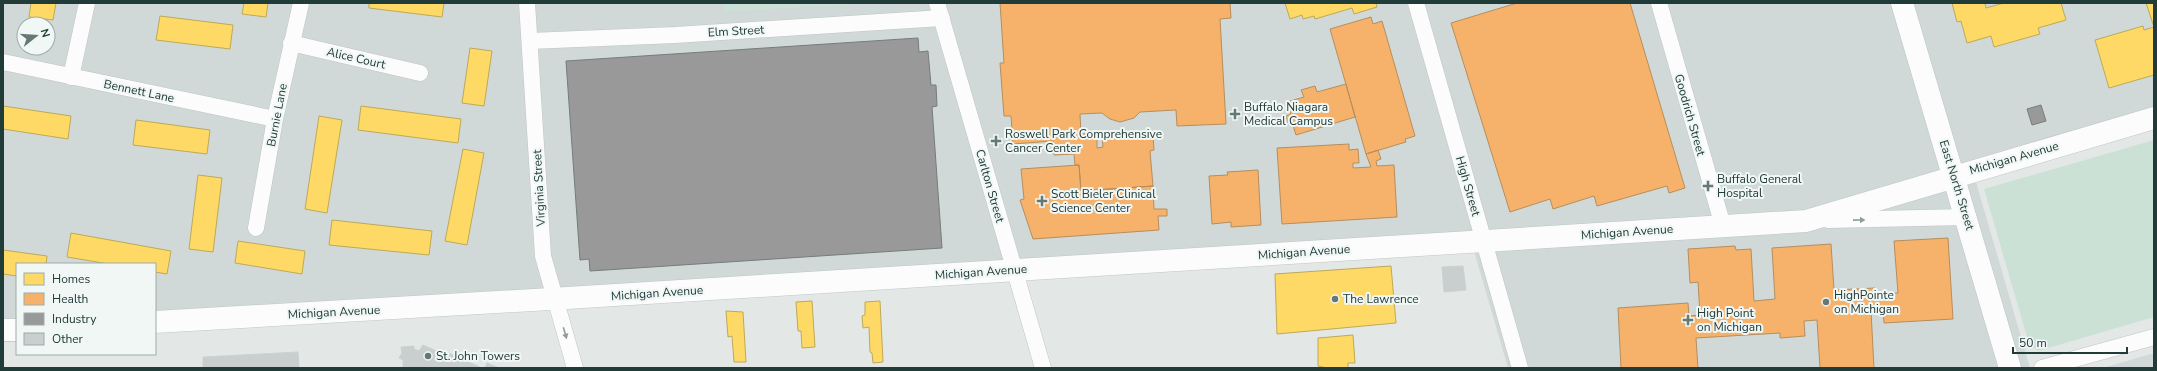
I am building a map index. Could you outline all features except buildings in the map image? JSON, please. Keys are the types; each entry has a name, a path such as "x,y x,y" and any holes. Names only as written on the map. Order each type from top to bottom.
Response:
{"street":[{"path":"71,77 87,3"},
{"name":"Burnie Lane","path":"256,228 275,119 300,3"},
{"name":"Virginia Street","path":"527,3 543,256 575,368"},
{"name":"Carlton Street","path":"937,3 1043,368"},
{"name":"High Street","path":"1416,3 1520,368"},
{"name":"Goodrich Street","path":"1659,3 1723,226"},
{"name":"East North Street","path":"1902,3 2010,368"},
{"name":"Elm Street","path":"530,41 675,35 942,18"},
{"name":"Alice Court","path":"291,43 420,73"},
{"name":"Bennett Lane","path":"3,62 275,119"},
{"name":"Michigan Avenue","path":"1806,221 1954,175 2154,118"},
{"name":"Michigan Avenue","path":"156,322 555,299 1806,221 1966,217"},
{"path":"3,330 16,330"},
{"path":"2042,368 2154,337"}],"shaded area":[{"name":"Buffalo Niagara Medical Campus","path":"3,3 2154,3 2154,129 1976,182 2030,368 1508,368 1474,251 156,333 156,263 16,263 16,342 3,342"},
{"path":"2154,353 2154,368 2103,368"}],"green space":[{"path":"723,3 882,3 724,11"},
{"path":"2154,140 2154,317 2038,351 2029,344 1984,189"}],"place":[{"name":"Buffalo Niagara Medical Campus","path":"1235,114"},
{"name":"Roswell Park Comprehensive Cancer Center","path":"996,141"},
{"name":"Buffalo General Hospital","path":"1708,186"},
{"name":"Scott Bieler Clinical Science Center","path":"1042,201"},
{"name":"The Lawrence","path":"1335,299"},
{"name":"HighPointe on Michigan","path":"1826,302"},
{"name":"High Point on Michigan","path":"1688,320"},
{"name":"St. John Towers","path":"428,356"}]}
